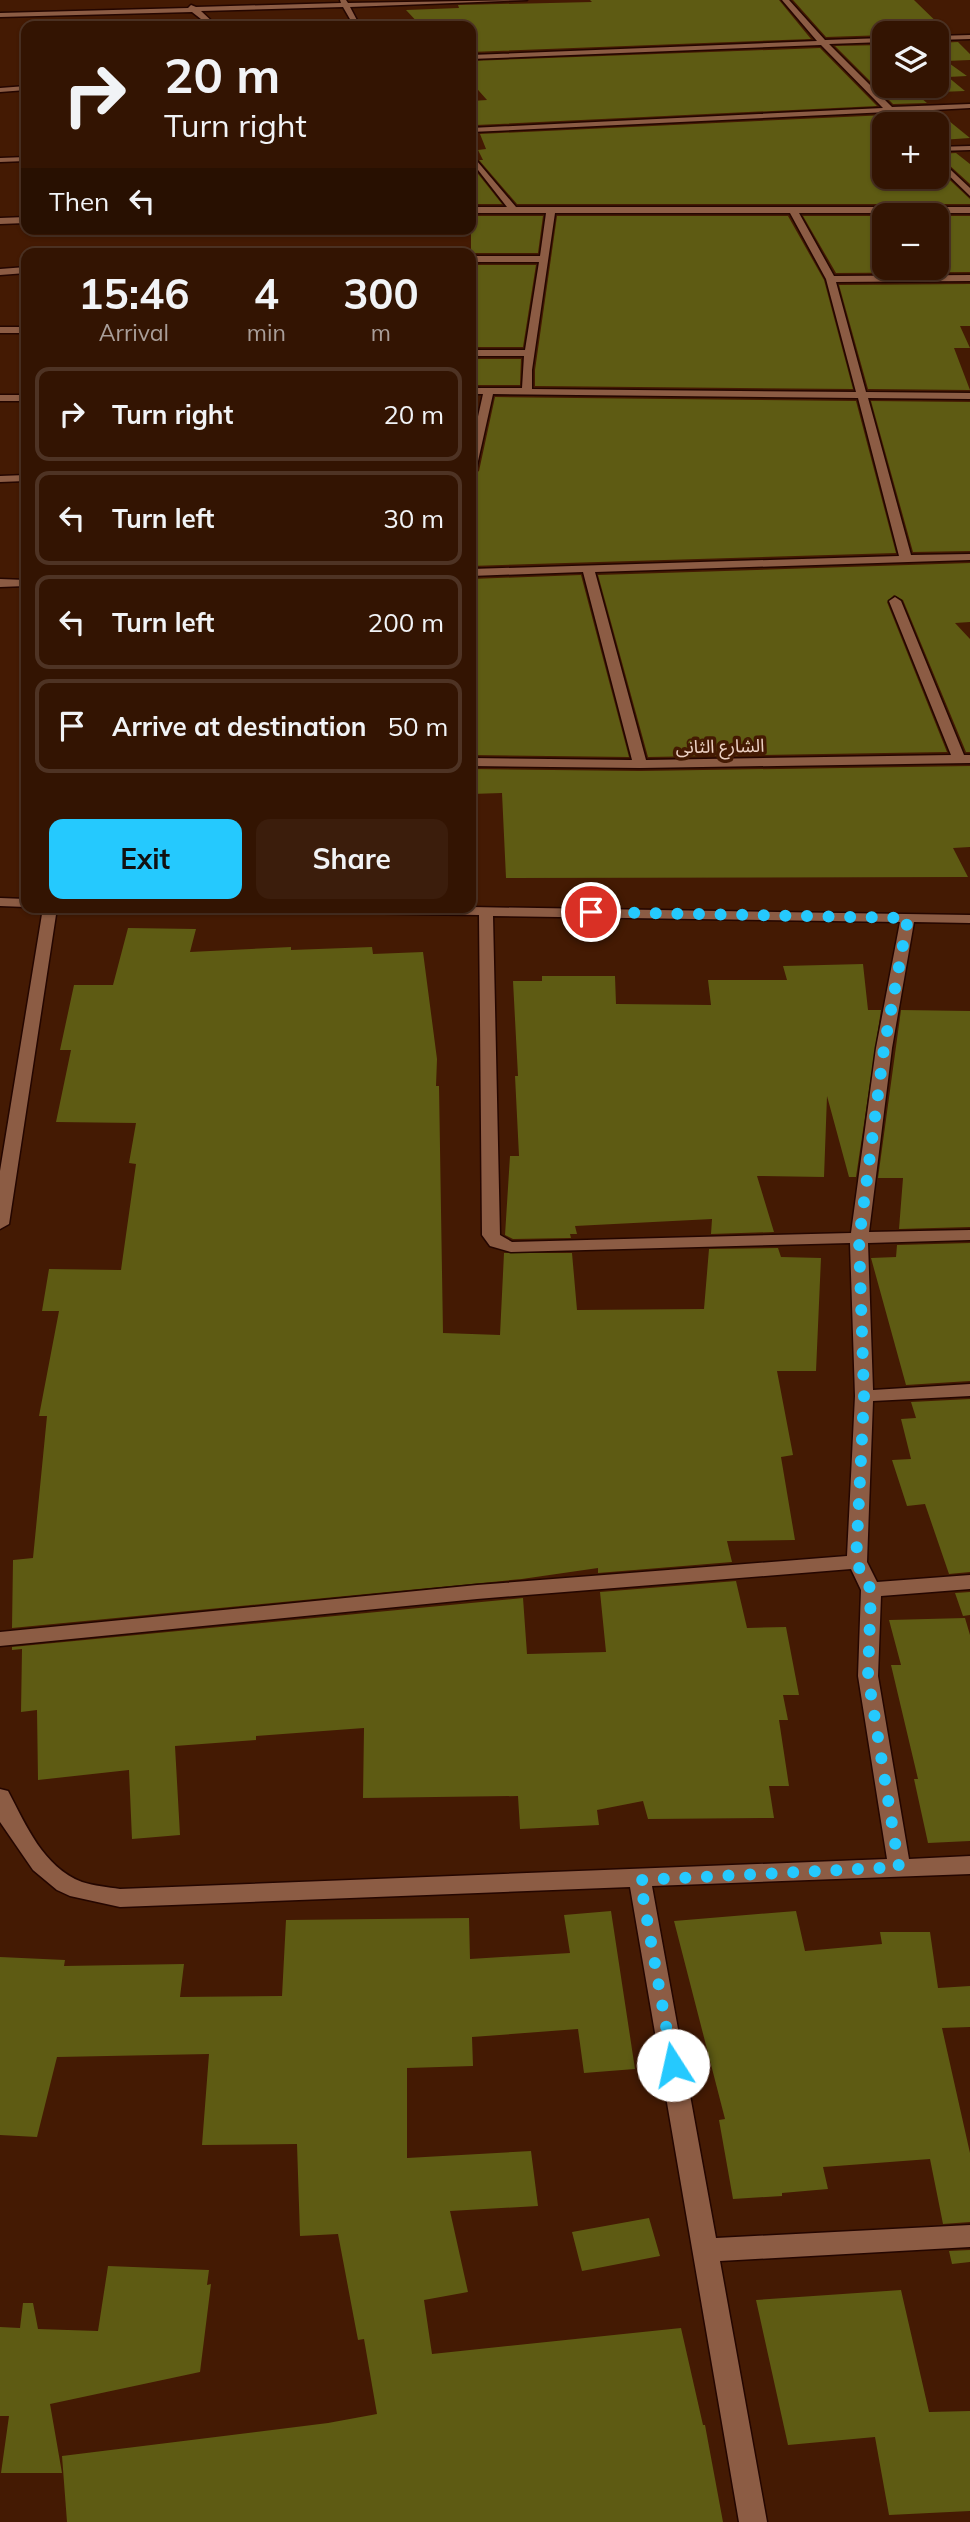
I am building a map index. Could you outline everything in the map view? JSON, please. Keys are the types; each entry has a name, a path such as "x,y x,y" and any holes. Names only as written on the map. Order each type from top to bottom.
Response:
{"street":[{"path":"183,0 208,21"},
{"path":"0,15 345,2 524,0"},
{"path":"785,0 822,43 890,110"},
{"path":"345,2 354,21"},
{"path":"949,38 970,37"},
{"path":"476,57 872,41"},
{"path":"0,90 21,88"},
{"path":"476,130 970,106"},
{"path":"949,149 970,148"},
{"path":"0,160 21,159"},
{"path":"476,162 514,211"},
{"path":"949,171 970,193"},
{"path":"793,209 831,279 906,559"},
{"path":"476,210 970,210"},
{"path":"527,392 530,353 551,210"},
{"path":"0,221 21,220"},
{"path":"476,260 545,259"},
{"path":"0,272 21,270"},
{"path":"831,279 970,278"},
{"path":"0,330 21,330"},
{"path":"476,353 530,353"},
{"path":"476,391 970,396"},
{"path":"476,448 489,391"},
{"path":"0,398 21,398"},
{"path":"0,479 21,478"},
{"path":"476,572 970,557"},
{"path":"588,569 640,764"},
{"path":"0,583 21,583"},
{"path":"895,601 965,759"},
{"name":"الشارع الثانى","path":"476,762 640,764 965,759"},
{"path":"0,902 21,903"},
{"path":"476,911 970,919"},
{"path":"486,911 491,1235 496,1242 511,1247 970,1235"},
{"path":"0,1224 49,913"},
{"path":"899,1867 868,1676 871,1590 856,1562 864,1396 859,1240 884,1048 908,918"},
{"path":"864,1396 970,1390"},
{"path":"0,1639 491,1591 856,1562"},
{"path":"871,1590 970,1583"},
{"path":"0,1797 5,1813 41,1866 76,1889 120,1898 640,1880 970,1865"},
{"path":"640,1880 753,2522"},
{"path":"706,2250 970,2236"}],"building":[{"path":"590,0 779,0 811,39 476,52 476,21 416,21 406,10 459,8 458,5 592,2"},
{"path":"793,0 914,0 936,21 872,21 872,35 826,37"},
{"path":"949,42 958,42 970,54 970,60 949,61"},
{"path":"872,45 872,83 835,46"},
{"path":"820,48 877,106 476,125 476,101 487,100 476,88 476,61"},
{"path":"949,63 967,76 949,77"},
{"path":"949,78 965,91 949,92"},
{"path":"887,98 921,98 927,103 893,104"},
{"path":"872,116 872,189 949,189 949,179 970,199 970,204 517,204 479,160 483,160 478,150 486,149 480,134"},
{"path":"949,121 970,138 949,139"},
{"path":"949,153 956,153 970,164 970,184 949,165"},
{"path":"476,171 502,204 476,204"},
{"path":"476,216 543,216 538,253 476,253 476,248 471,248 471,235 476,235"},
{"path":"557,216 788,216 824,280 853,389 535,386"},
{"path":"803,216 872,216 872,273 836,273"},
{"path":"949,216 970,216 970,272 949,272"},
{"path":"476,265 536,265 523,347 476,347"},
{"path":"970,284 970,326 960,326 970,348 954,348 970,390 868,389 839,285"},
{"path":"476,359 521,359 520,385 476,385"},
{"path":"495,397 856,401 896,553 476,566 476,473 479,471"},
{"path":"871,401 970,402 970,551 913,552"},
{"path":"970,563 970,622 955,623 970,639 970,752 966,752 903,600 894,595 887,602 947,752 648,757 598,575"},
{"path":"581,575 629,757 476,755 476,579"},
{"path":"970,766 970,847 953,848 968,877 506,878 502,793 476,794 476,769 640,771"},
{"path":"128,928 196,929 190,952 291,947 291,950 372,947 373,954 423,952 437,1059 436,1086 439,1086 443,1333 500,1335 504,1253 572,1253 577,1310 704,1309 709,1249 778,1248 781,1257 821,1258 816,1371 777,1371 793,1455 781,1457 795,1540 727,1541 732,1562 598,1573 598,1568 522,1579 12,1628 13,1560 33,1558 47,1416 39,1416 59,1311 42,1311 49,1269 121,1270 136,1164 129,1163 136,1123 56,1122 71,1050 60,1050 74,985 113,985"},
{"path":"863,964 868,1010 881,1010 856,1177 849,1177 827,1096 824,1177 757,1176 774,1232 711,1234 712,1219 575,1226 577,1234 570,1234 571,1238 513,1239 505,1235 510,1156 519,1156 513,981 542,981 542,976 615,976 616,1004 711,1005 708,980 787,980 783,966"},
{"path":"901,1010 970,1011 970,1227 899,1229 903,1178 878,1178"},
{"path":"970,1243 970,1381 906,1385 871,1258 896,1257 897,1245"},
{"path":"970,1399 970,1572 949,1574 925,1504 907,1506 892,1460 911,1459 901,1419 916,1418 911,1402"},
{"path":"736,1581 747,1628 786,1627 799,1695 783,1695 788,1720 779,1720 789,1786 769,1786 774,1818 648,1819 643,1801 597,1810 599,1825 520,1829 518,1796 363,1798 364,1728 256,1736 256,1740 175,1746 180,1835 132,1839 129,1770 38,1780 37,1710 21,1712 22,1649 12,1650 12,1647 523,1598 527,1654 606,1652 600,1592"},
{"path":"970,1592 970,1615 963,1616 955,1593"},
{"path":"965,1618 970,1635 970,1841 928,1843 914,1779 918,1779 891,1665 901,1665 889,1620"},
{"path":"611,1911 635,2069 584,2073 578,2029 472,2037 473,2066 407,2068 407,2158 531,2151 538,2206 450,2211 468,2292 424,2300 432,2354 681,2328 705,2425 723,2522 67,2522 62,2456 328,2423 377,2414 364,2339 358,2340 338,2234 300,2236 297,2144 202,2145 209,2054 57,2057 37,2137 0,2135 0,1957 65,1960 64,1966 184,1964 180,1997 282,1996 286,1920 469,1918 470,1959 570,1953 564,1915"},
{"path":"796,1911 805,1951 882,1944 880,1932 930,1932 938,1988 970,1986 970,2027 942,2028 970,2153 970,2222 943,2224 930,2159 823,2167 828,2189 782,2193 782,2196 733,2199 719,2120 725,2119 674,1921"},
{"path":"649,2218 660,2256 582,2271 572,2232"},
{"path":"970,2250 970,2262 952,2264 949,2251"},
{"path":"108,2266 209,2270 207,2285 211,2284 200,2372 50,2404 62,2473 1,2473 9,2416 0,2416 0,2327 20,2328 23,2303 33,2303 38,2329 98,2331"},
{"path":"901,2290 929,2412 970,2411 970,2511 889,2515 875,2437 788,2445 756,2300"}],"route":[{"path":"591,912 908,918 884,1048 859,1240 864,1396 856,1562 871,1590 868,1676 899,1867 640,1880 673,2065"}]}
